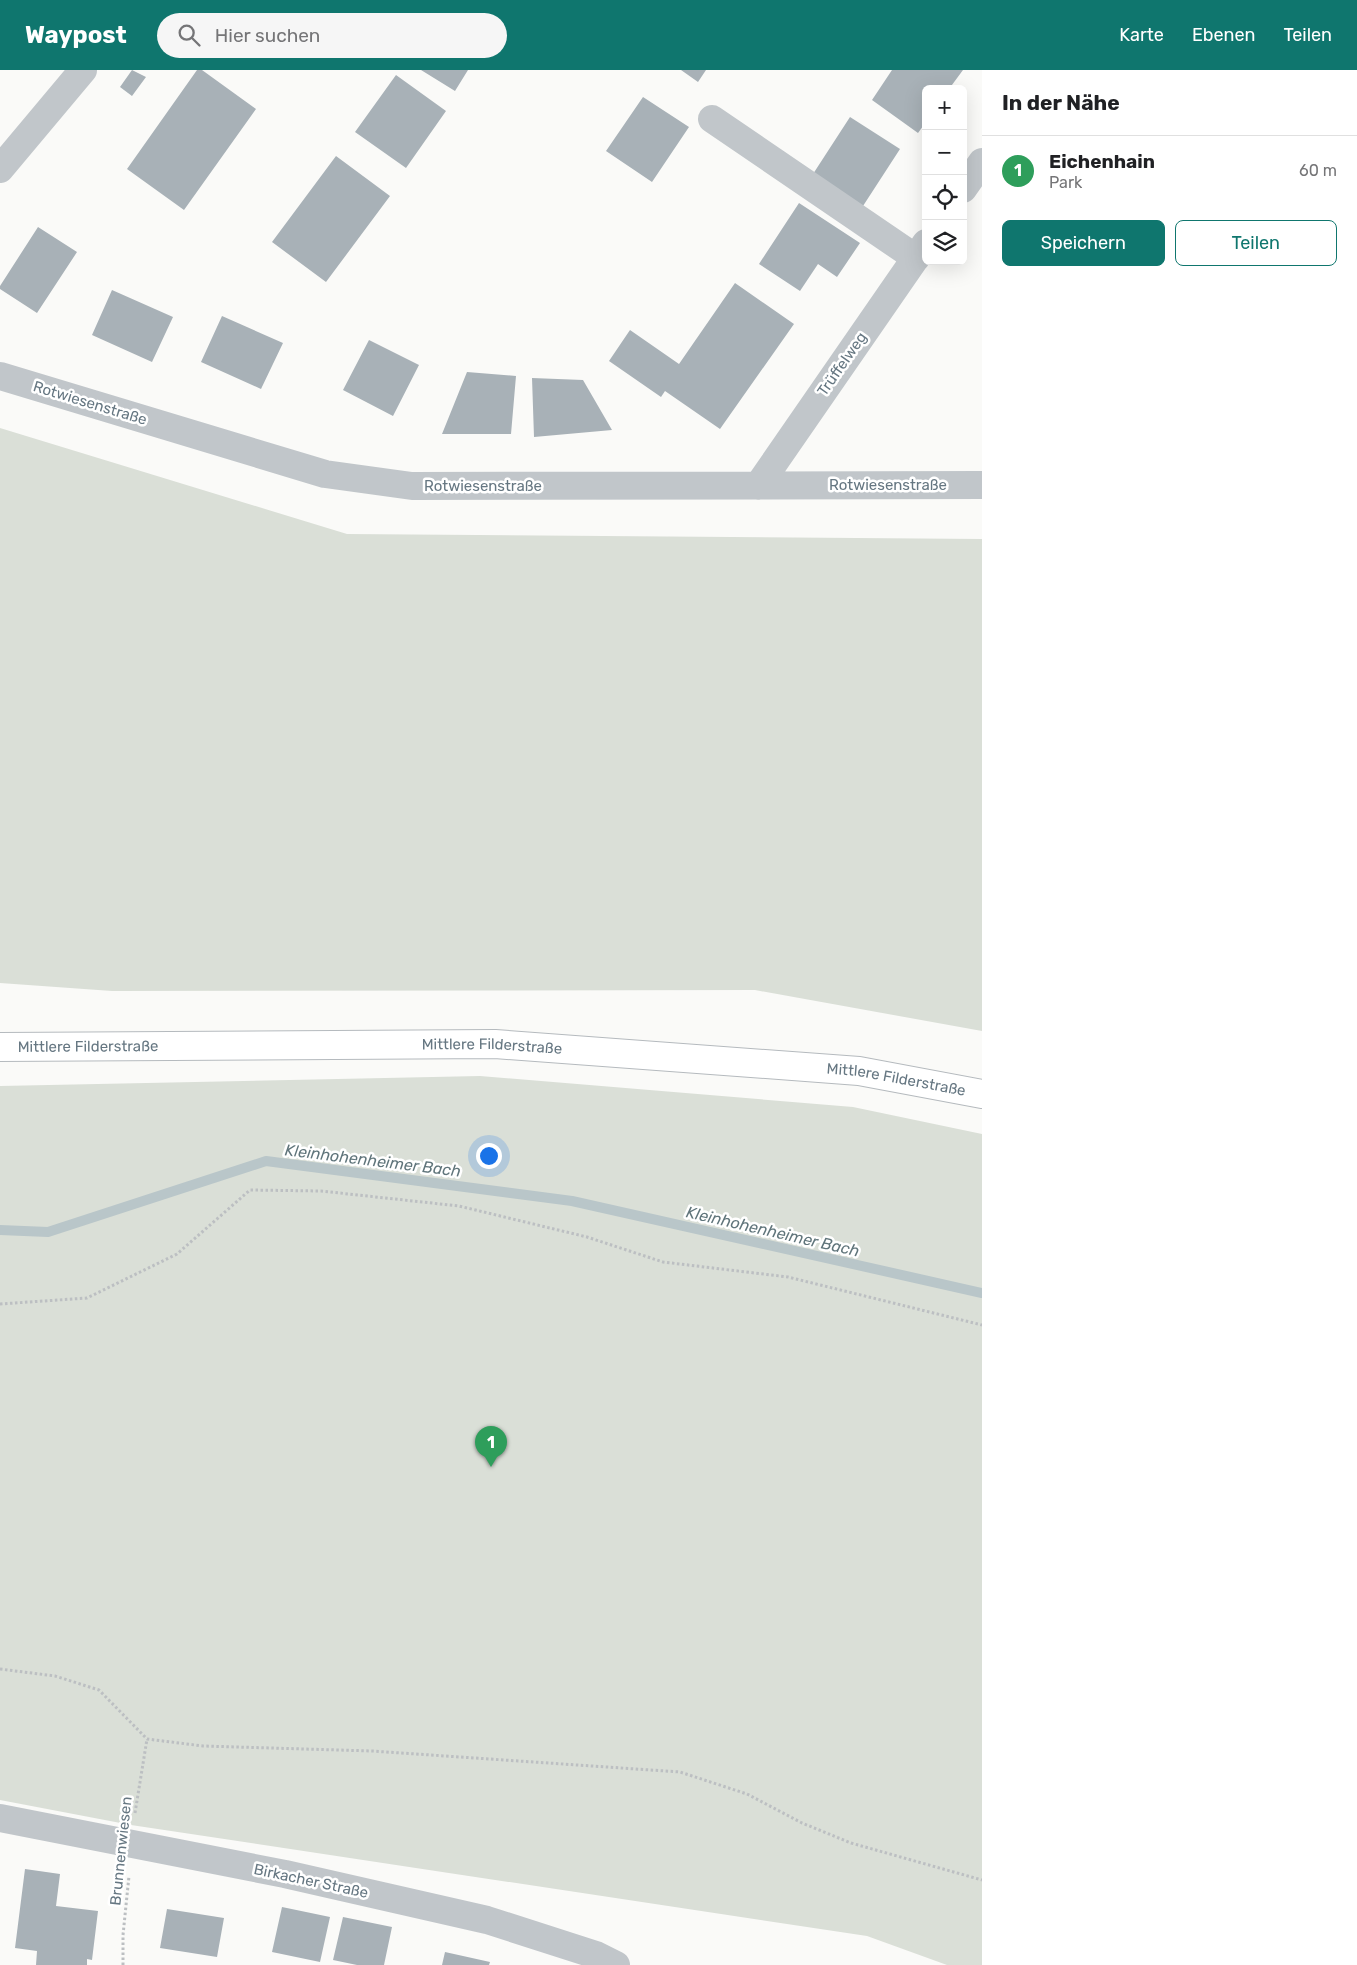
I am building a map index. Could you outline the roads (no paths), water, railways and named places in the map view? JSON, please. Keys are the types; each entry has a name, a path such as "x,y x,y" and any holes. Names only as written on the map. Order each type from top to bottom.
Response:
{"main road":[{"name":"Mittlere Filderstraße","path":"0,1047 495,1044 859,1071 982,1094"}],"street":[{"path":"0,169 83,70"},
{"path":"712,119 921,250"},
{"path":"967,183 982,162"},
{"name":"Trüffelweg","path":"758,486 921,250"},
{"name":"Rotwiesenstraße","path":"0,376 325,474 412,486 982,485"},
{"name":"Birkacher Straße","path":"0,1818 133,1846 284,1874 487,1920 596,1955 616,1965"}],"waterway":[{"name":"Kleinhohenheimer Bach","path":"0,1230 48,1232 266,1161 572,1201 982,1293"}],"place":[{"name":"Eichenhain","path":"491,1467"}]}
